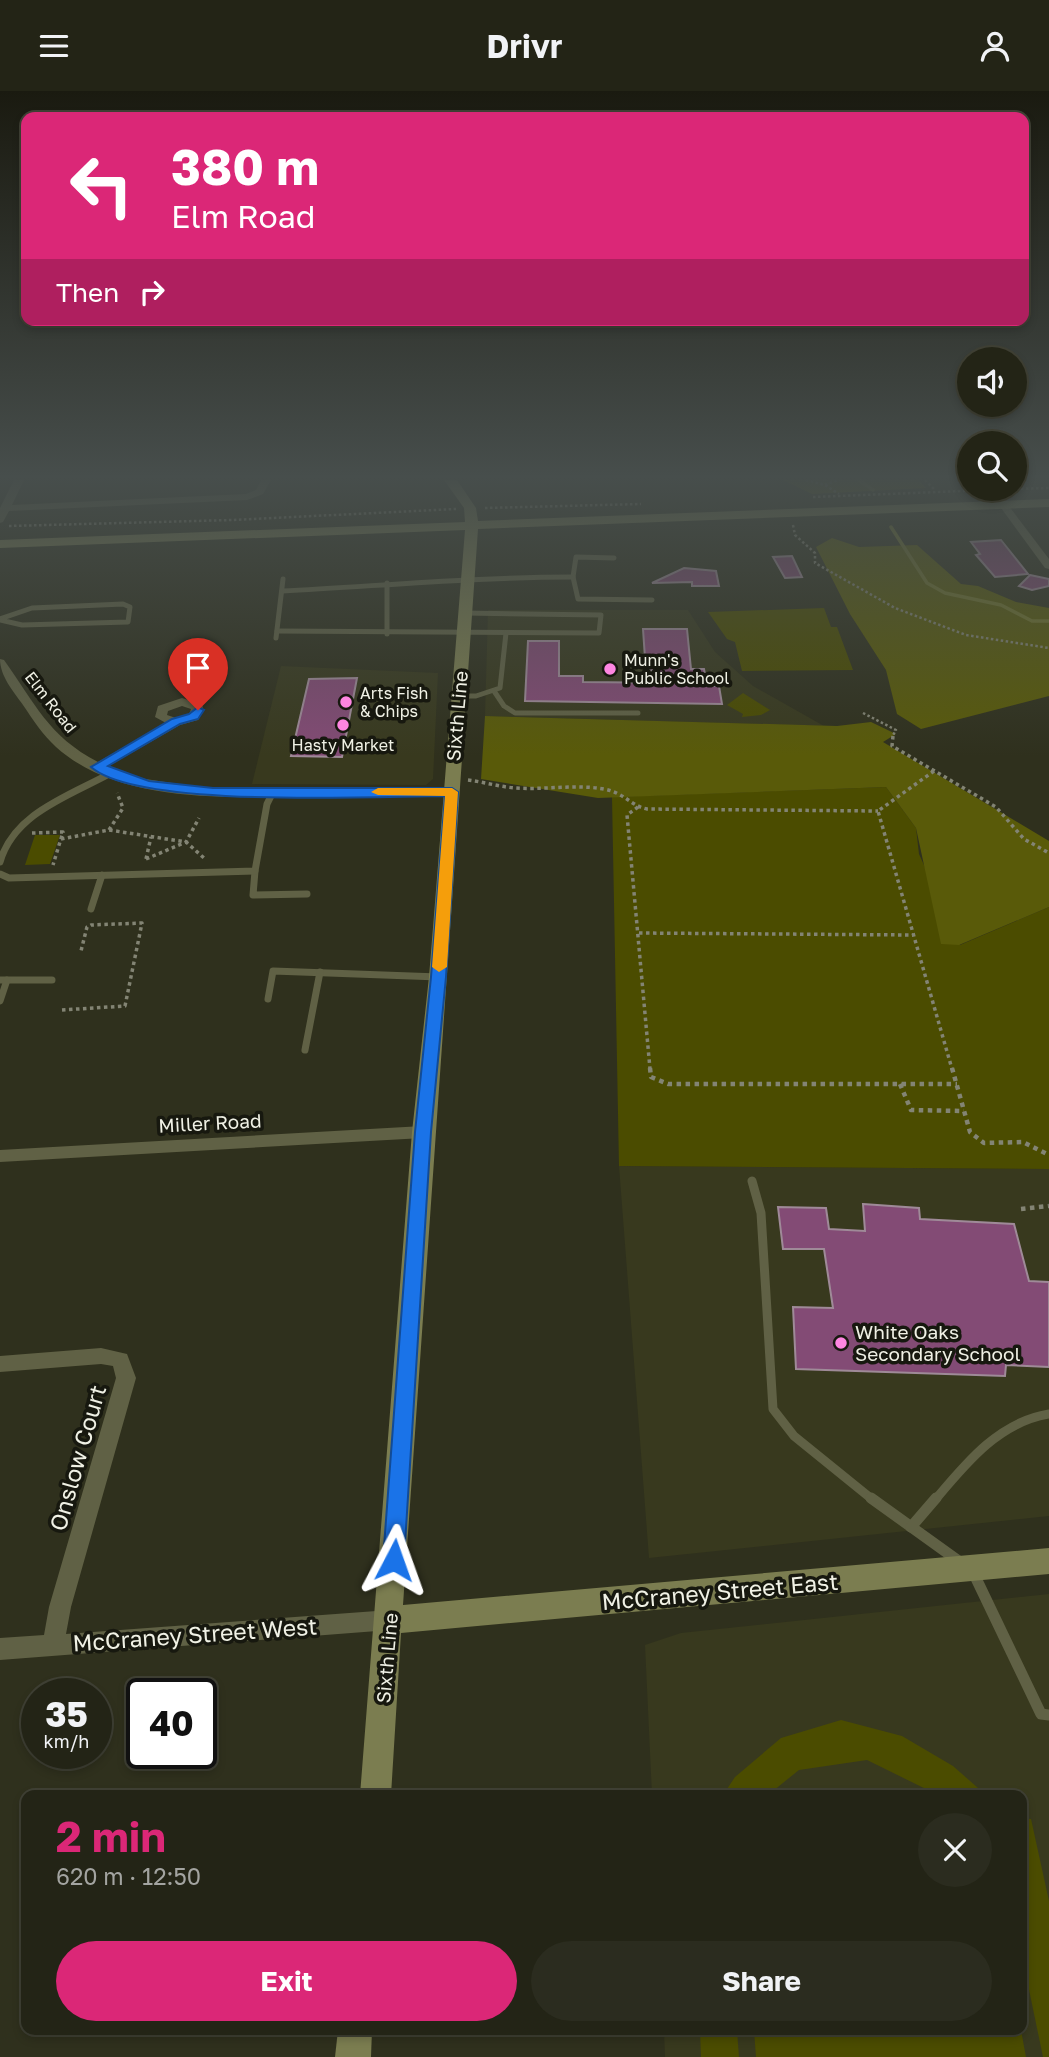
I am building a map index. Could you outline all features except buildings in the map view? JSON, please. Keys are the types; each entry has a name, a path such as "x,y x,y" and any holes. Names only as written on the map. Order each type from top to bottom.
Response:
{"street":[{"name":"Sixth Line","path":"375,1790 390,1620 423,1132 439,977 451,786 469,572"},
{"name":"Elm Road","path":"0,662 49,733 72,754 111,773 146,785 213,792 451,786"},
{"path":"98,767 176,722"},
{"name":"Miller Road","path":"0,1156 423,1132"},
{"name":"Onslow Court","path":"0,1364 101,1356 120,1360 126,1378 60,1607 53,1645"},
{"name":"McCraney Street East","path":"390,1620 1049,1561"},
{"name":"McCraney Street West","path":"0,1649 390,1620"},
{"path":"353,2057 355,2035"}],"lane":[{"path":"574,572 578,599 652,600"},
{"path":"282,591 469,579 573,577"},
{"path":"283,579 276,634 599,633 601,615 465,613"},
{"path":"387,583 387,634"},
{"path":"123,604 130,607 128,622 22,625 0,620 33,608 123,604"},
{"path":"458,696 500,688 506,633"},
{"path":"494,691 504,706 515,713 638,713"},
{"path":"0,862 13,834 22,823 111,773"},
{"path":"273,792 267,804 255,871 254,895 307,894"},
{"path":"0,874 9,878 255,871"},
{"path":"91,909 102,875"},
{"path":"268,999 273,971 439,977"},
{"path":"305,1050 320,972"},
{"path":"0,1001 4,980 52,981"},
{"path":"752,1181 761,1213 773,1409 794,1436 911,1527 972,1570 1041,1714 1049,1715"},
{"path":"911,1527 998,1434 1034,1413 1049,1413"}],"path":[{"path":"831,572 895,608 966,635 1049,648"},
{"path":"863,713 896,730 890,742 892,746 932,772 996,807 1024,839 1049,853"},
{"path":"932,772 878,811 638,807 628,815 652,1077 668,1084 957,1084"},
{"path":"451,786 472,780 518,788 614,789 634,799 638,807"},
{"path":"109,830 123,808 117,793"},
{"path":"878,811 970,1132 984,1143 1023,1142 1049,1155"},
{"path":"146,859 186,842 199,818"},
{"path":"61,839 109,830 186,842 206,859 204,873"},
{"path":"13,834 63,832 50,877"},
{"path":"142,875 151,837"},
{"path":"62,1010 125,1006 142,923 91,925 87,927 81,951"},
{"path":"638,933 913,935"},
{"path":"900,1084 911,1109 964,1111"},
{"path":"1021,1209 1049,1206"}],"shaded area":[{"path":"829,572 947,572 961,584 978,586 1016,602 1049,608 1049,696 921,729 897,714 886,670 850,614"},
{"path":"824,608 831,627 837,627 853,670 742,671 735,642 727,639 708,612"},
{"name":"Munn's Public School","path":"488,610 688,610 715,652 753,686 824,726 485,716"},
{"path":"281,666 438,673 433,779 426,785 252,784"},
{"path":"743,693 770,710 761,715 742,717 743,714 727,705"},
{"path":"485,716 837,726 871,722 896,734 883,742 1049,841 1049,907 959,945 941,944 916,828 886,787 598,798 481,779"},
{"path":"886,787 916,828 919,854 960,945 1049,907 1049,1169 619,1166 612,797"},
{"path":"35,835 60,835 50,864 25,865"},
{"name":"White Oaks Secondary School","path":"619,1166 1049,1169 1049,1516 649,1558"},
{"path":"1049,1594 1049,2057 665,2057 664,2035 1027,2035 1027,1790 652,1790 645,1645 681,1633"},
{"path":"841,1720 902,1736 953,1766 980,1790 928,1790 867,1760 799,1770 774,1790 726,1790 735,1777 781,1738"},
{"path":"1027,1819 1031,1819 1049,1901 1049,2057 1043,2057 1027,1980"},
{"path":"700,2035 737,2035 739,2057 701,2057"},
{"path":"754,2035 1022,2035 1026,2057 756,2057"}],"waterway":[{"path":"920,572 927,583 945,593 1001,605 1032,621 1049,621"}],"slow traffic":[{"path":"378,792 452,792 439,967"}],"place":[{"name":"Munn's Public School","path":"610,669"},
{"name":"Arts Fish & Chips","path":"346,702"},
{"name":"Hasty Market","path":"343,725"},
{"name":"White Oaks Secondary School","path":"841,1343"}],"route":[{"path":"198,710 194,717 176,722 98,767 146,785 213,792 452,792 439,977 423,1132 394,1560"}]}
